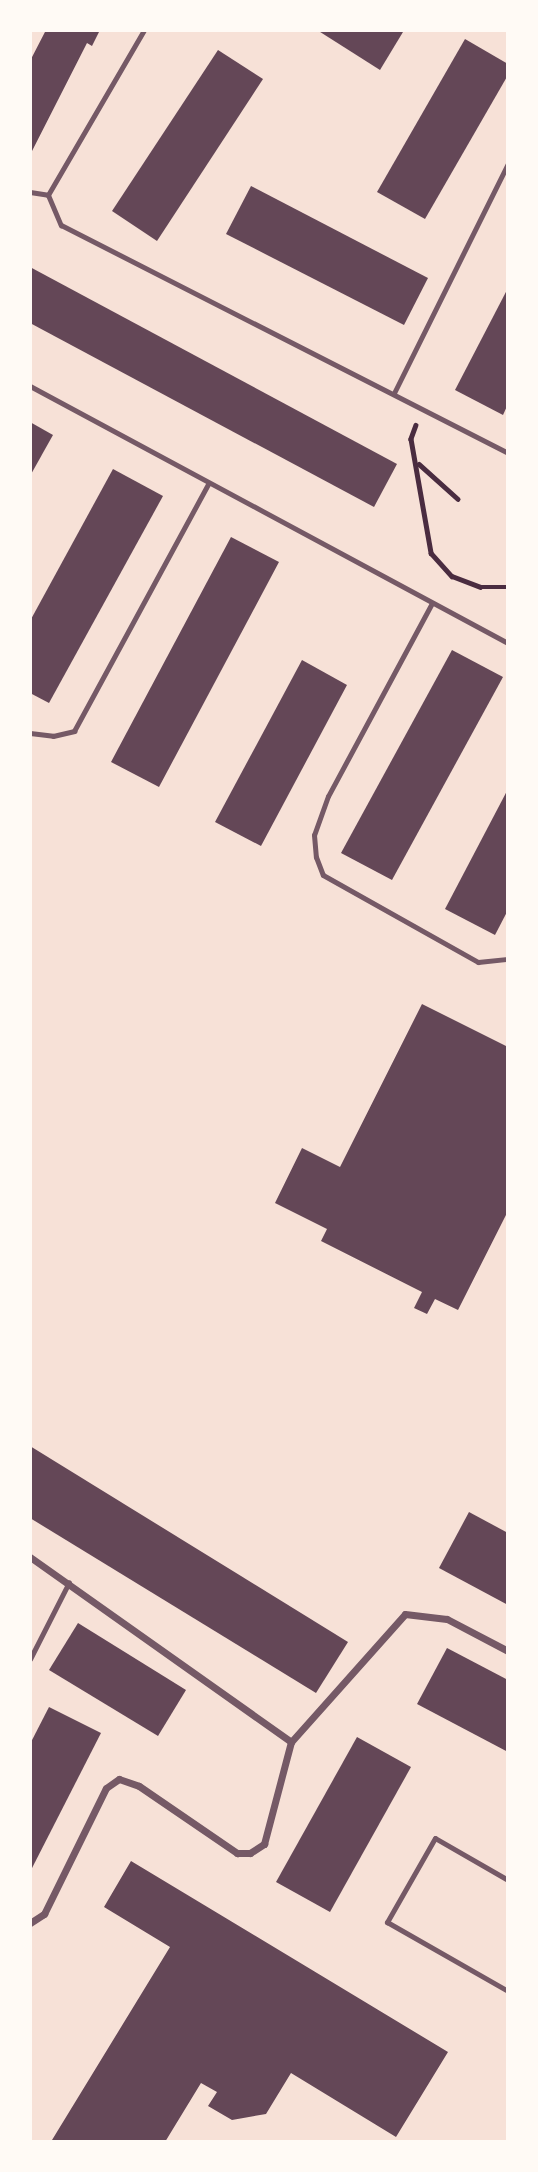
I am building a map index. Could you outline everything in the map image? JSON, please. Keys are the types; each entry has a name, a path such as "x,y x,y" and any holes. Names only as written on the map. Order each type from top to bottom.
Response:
{"street":[{"path":"30,1558 69,1582 291,1742"},
{"path":"30,1923 44,1914 106,1787 119,1779 139,1786 237,1853 250,1853 264,1844 291,1742 405,1614 447,1619 508,1651"}],"lane":[{"path":"48,195 144,30"},
{"path":"394,393 508,163"},
{"path":"30,192 48,195"},
{"path":"48,195 61,225 508,453"},
{"path":"30,386 508,643"},
{"path":"30,733 52,736 74,731 208,484"},
{"path":"432,603 328,796 314,835 316,857 323,876 478,962 508,959"},
{"path":"30,1659 69,1582"},
{"path":"508,1880 435,1838 387,1922 508,1991"}],"path":[{"path":"422,407 411,439 419,464 425,540 440,567 480,587 508,587"},
{"path":"419,464 458,499"}],"building":[{"path":"46,30 100,30 92,46 87,43 30,155 30,61"},
{"path":"317,30 399,30 403,32 380,70"},
{"path":"465,39 508,64 508,75 425,219 377,192"},
{"path":"218,50 263,79 157,241 112,211"},
{"path":"251,186 428,278 404,325 226,234"},
{"path":"30,267 397,464 374,507 30,323"},
{"path":"508,288 508,404 503,415 455,390"},
{"path":"30,422 53,435 30,476"},
{"path":"113,469 163,496 49,703 30,693 30,621"},
{"path":"231,537 279,562 159,787 111,762"},
{"path":"452,650 503,677 392,880 341,853"},
{"path":"302,660 347,685 261,846 215,822"},
{"path":"508,789 508,910 495,935 445,909"},
{"path":"422,1004 508,1047 508,1211 458,1310 435,1299 427,1314 414,1308 422,1292 321,1241 327,1229 275,1203 302,1148 340,1167"},
{"path":"30,1446 348,1642 316,1693 30,1518"},
{"path":"469,1512 508,1533 508,1605 439,1568"},
{"path":"78,1623 186,1690 158,1736 49,1670"},
{"path":"447,1648 508,1680 508,1752 417,1704"},
{"path":"49,1707 101,1733 30,1872 30,1744"},
{"path":"357,1737 411,1767 330,1912 276,1882"},
{"path":"131,1861 448,2052 396,2137 291,2073 266,2114 232,2120 208,2106 217,2092 201,2083 165,2142 52,2140 170,1947 104,1907"}]}
